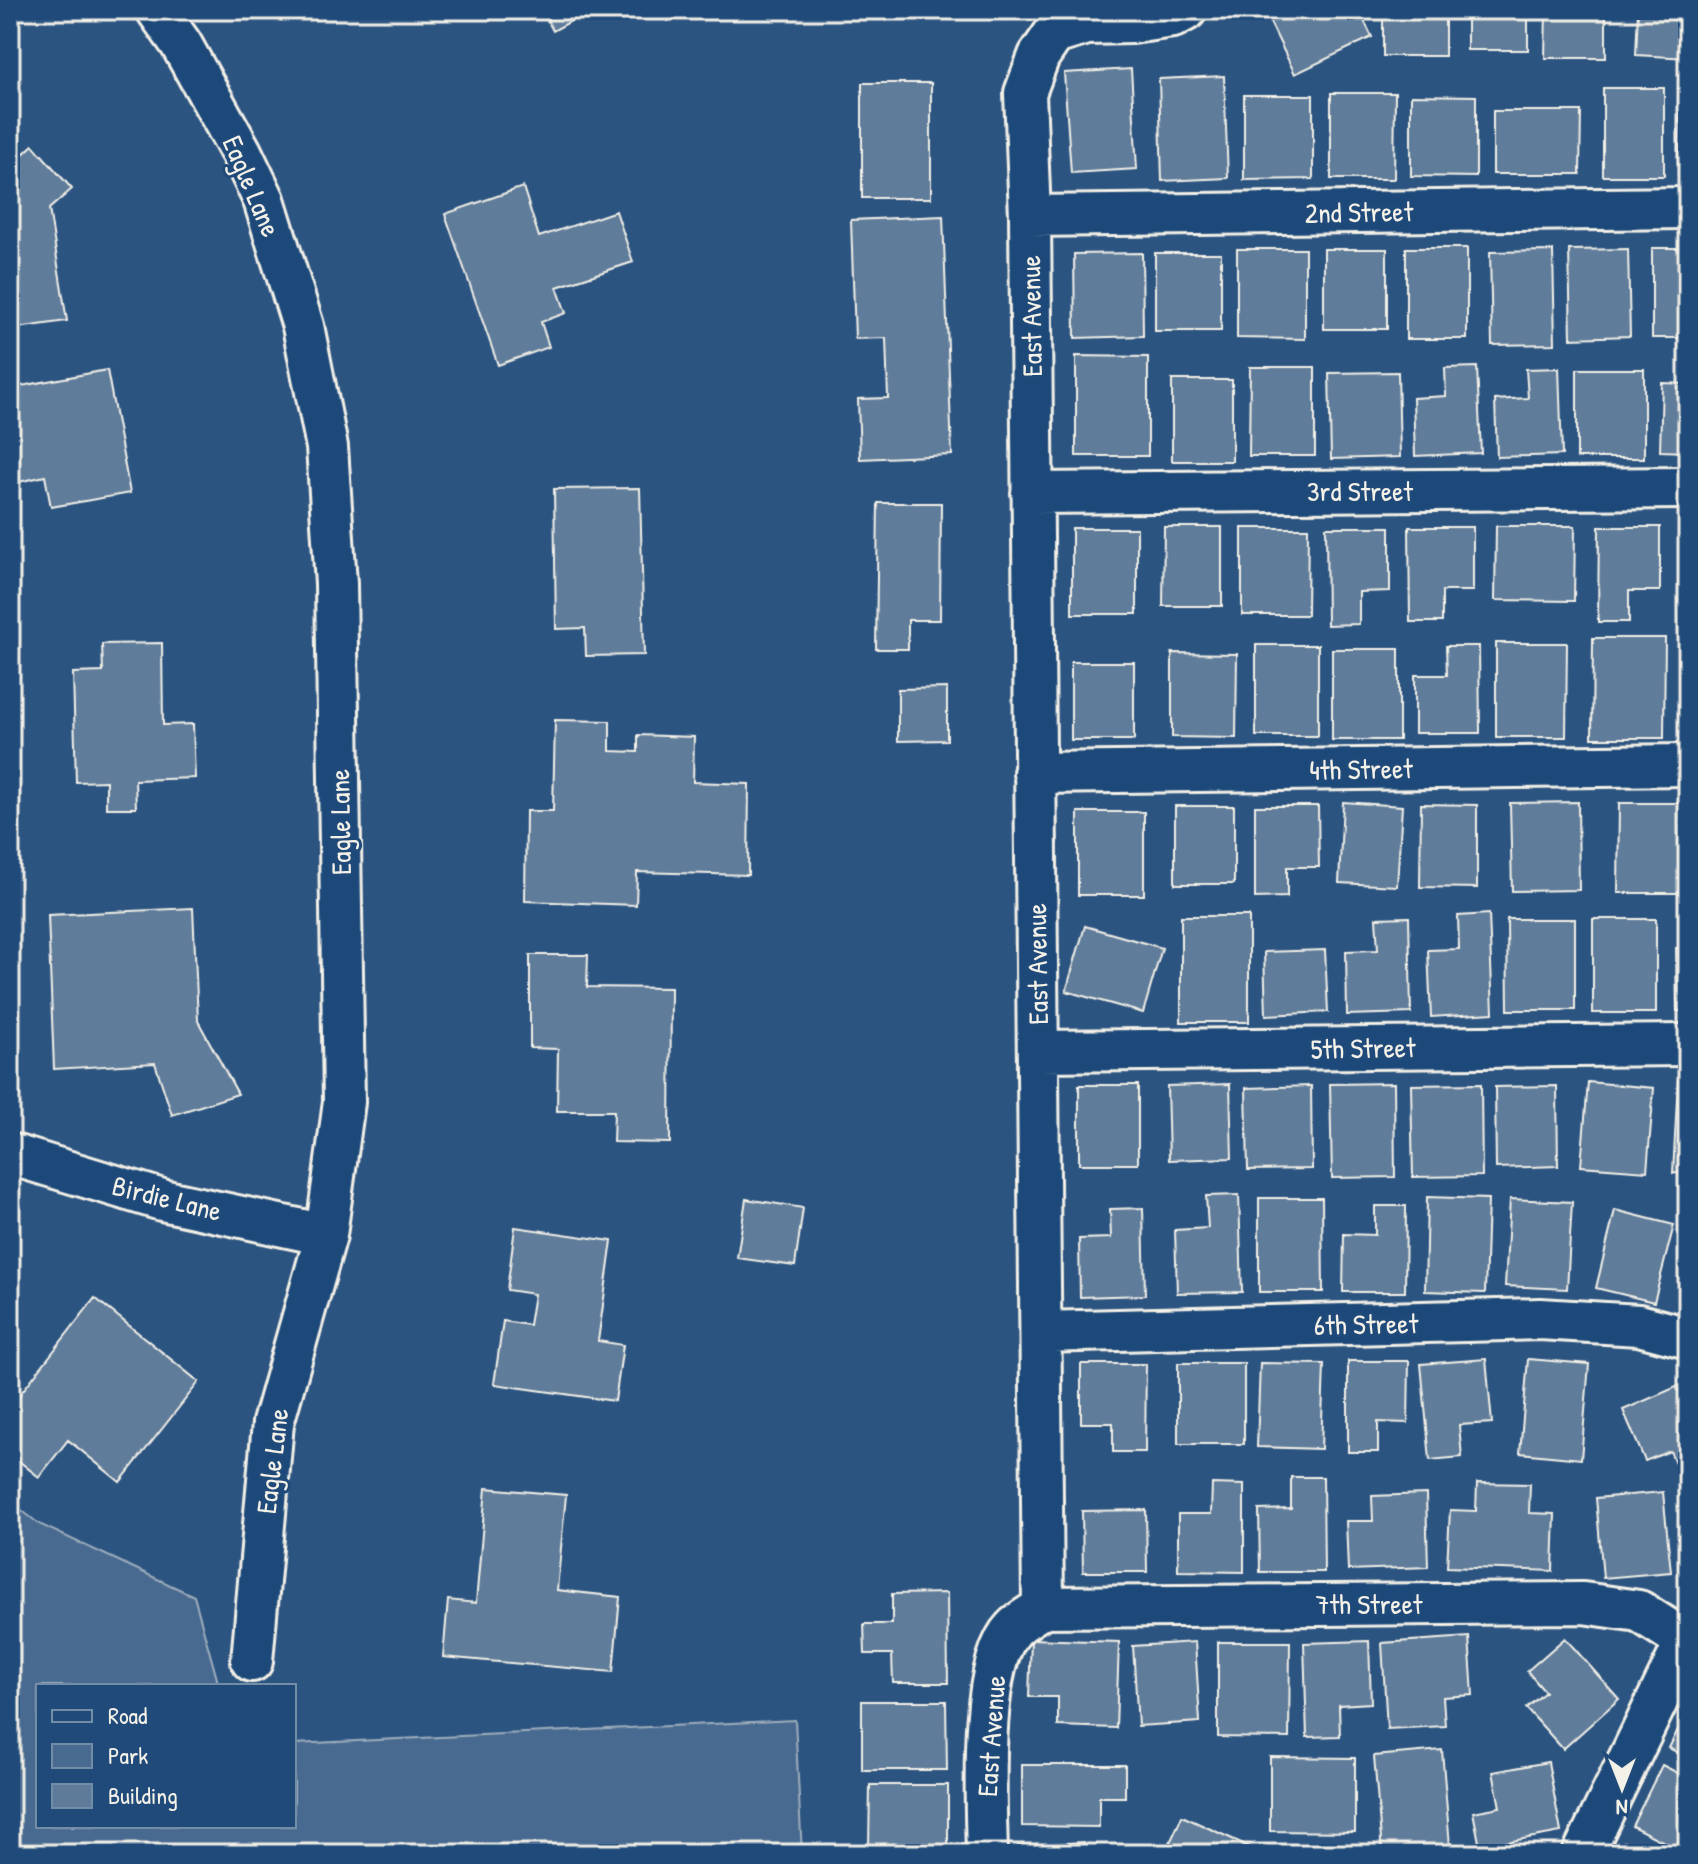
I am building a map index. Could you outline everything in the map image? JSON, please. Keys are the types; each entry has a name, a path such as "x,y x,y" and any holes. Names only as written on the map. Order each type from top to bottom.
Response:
{"street":[{"name":"Eagle Lane","path":"157,10 202,81 264,200 303,326 327,447 336,584 344,1102 326,1235 273,1423 252,1661"},
{"name":"East Avenue","path":"987,1854 985,1737 997,1655 1012,1629 1043,1607 1030,216 1025,93 1039,56 1054,34 1087,24 1132,23 1173,17 1186,10"},
{"name":"2nd Street","path":"1030,216 1688,208"},
{"name":"3rd Street","path":"1032,493 1688,488"},
{"name":"4th Street","path":"1034,773 1688,765"},
{"name":"5th Street","path":"1038,1051 1688,1045"},
{"name":"Birdie Lane","path":"10,1154 162,1200 326,1235"},
{"name":"6th Street","path":"1042,1332 1540,1319 1639,1325 1688,1338"},
{"name":"7th Street","path":"1043,1607 1583,1603 1639,1611 1687,1639"},
{"path":"1583,1854 1687,1639"}],"green space":[{"path":"10,1501 39,1524 194,1596 218,1684 36,1684 36,1828 296,1828 296,1744 795,1720 802,1854 10,1854"}],"building":[{"path":"542,10 591,10 553,31"},
{"path":"662,10 689,10 668,21"},
{"path":"1264,10 1359,10 1372,37 1295,74"},
{"path":"1383,10 1445,10 1445,56 1383,56"},
{"path":"1467,10 1528,10 1528,50 1467,50"},
{"path":"1546,10 1606,10 1606,58 1545,58"},
{"path":"1638,10 1688,10 1688,58 1636,55"},
{"path":"1131,69 1137,169 1071,173 1064,73"},
{"path":"1224,76 1228,178 1162,181 1159,79"},
{"path":"862,83 931,83 931,198 862,198"},
{"path":"1603,88 1664,88 1664,176 1603,176"},
{"path":"1331,93 1395,93 1394,179 1331,179"},
{"path":"1244,95 1313,95 1313,179 1244,180"},
{"path":"1411,95 1476,96 1476,177 1411,176"},
{"path":"1680,109 1688,109 1688,174 1678,174"},
{"path":"1493,111 1581,111 1580,174 1493,174"},
{"path":"33,145 72,189 49,209 67,321 10,329 10,166"},
{"path":"523,187 539,237 616,211 633,262 557,287 566,313 541,322 549,347 498,365 445,214"},
{"path":"943,216 952,455 860,459 858,399 888,398 886,338 855,339 851,220"},
{"path":"1406,248 1467,248 1467,339 1406,339"},
{"path":"1652,248 1688,248 1688,308 1683,308 1683,338 1652,338"},
{"path":"1237,249 1305,249 1305,339 1237,338"},
{"path":"1324,249 1387,249 1387,329 1324,329"},
{"path":"1628,249 1630,336 1571,338 1569,250"},
{"path":"1553,251 1555,344 1492,345 1490,252"},
{"path":"1142,253 1143,336 1075,338 1074,254"},
{"path":"1155,253 1221,253 1221,331 1155,331"},
{"path":"1076,356 1148,357 1148,456 1076,456"},
{"path":"1250,367 1315,367 1315,456 1249,456"},
{"path":"1477,367 1481,453 1415,456 1413,398 1446,396 1445,368"},
{"path":"1559,368 1562,455 1497,457 1495,400 1528,398 1526,369"},
{"path":"1577,369 1644,369 1644,458 1577,458"},
{"path":"107,370 130,493 51,507 45,476 19,482 10,433 10,388"},
{"path":"1398,372 1400,457 1331,459 1329,373"},
{"path":"1172,380 1232,380 1232,461 1172,461"},
{"path":"1662,383 1688,384 1688,452 1660,451"},
{"path":"640,488 644,655 586,656 585,628 556,629 554,489"},
{"path":"878,503 941,503 940,620 908,620 908,649 876,649"},
{"path":"1496,526 1575,526 1574,601 1495,600"},
{"path":"1681,526 1688,526 1688,613 1682,613"},
{"path":"1164,527 1222,527 1222,606 1163,606"},
{"path":"1326,527 1390,527 1390,591 1359,592 1359,624 1327,625"},
{"path":"1409,527 1473,527 1473,591 1442,591 1442,622 1410,622"},
{"path":"1599,527 1660,527 1660,591 1629,591 1629,622 1598,622"},
{"path":"1072,528 1137,528 1137,614 1072,614"},
{"path":"1242,528 1308,528 1307,615 1242,615"},
{"path":"1593,638 1665,638 1664,738 1592,738"},
{"path":"162,643 163,725 193,724 195,778 135,780 136,808 106,808 106,781 76,782 73,673 103,672 102,644"},
{"path":"1496,643 1567,643 1566,737 1496,737"},
{"path":"1256,645 1318,645 1318,736 1256,736"},
{"path":"1446,646 1479,646 1480,733 1415,733 1415,675 1447,675"},
{"path":"1332,649 1399,649 1399,740 1332,740"},
{"path":"1172,653 1237,654 1236,738 1172,737"},
{"path":"1071,662 1134,662 1134,740 1071,740"},
{"path":"947,688 947,740 898,741 898,689"},
{"path":"555,720 610,721 610,751 638,752 638,735 694,737 693,782 749,784 748,875 637,872 636,905 525,901 526,811 553,811"},
{"path":"1343,802 1402,806 1397,886 1339,883"},
{"path":"1578,802 1579,890 1512,891 1510,803"},
{"path":"1619,803 1686,803 1685,893 1618,893"},
{"path":"1421,804 1477,805 1477,888 1420,887"},
{"path":"1175,806 1234,806 1234,884 1175,884"},
{"path":"1255,806 1318,806 1319,867 1287,867 1287,897 1255,898"},
{"path":"1078,812 1144,812 1144,895 1078,895"},
{"path":"193,908 198,1021 238,1094 172,1115 155,1063 54,1069 48,915"},
{"path":"1489,914 1493,1013 1431,1017 1428,950 1459,949 1458,916"},
{"path":"1181,916 1249,916 1249,1022 1181,1022"},
{"path":"1409,917 1411,1013 1347,1015 1346,951 1378,950 1376,918"},
{"path":"1507,919 1575,919 1575,1010 1508,1010"},
{"path":"1593,919 1656,919 1656,1013 1593,1013"},
{"path":"1085,926 1162,948 1143,1013 1066,991"},
{"path":"1676,948 1688,948 1688,1011 1677,1011"},
{"path":"1325,950 1328,1012 1266,1015 1264,952"},
{"path":"530,955 588,955 587,987 671,988 670,1143 613,1142 614,1111 557,1111 558,1049 530,1048"},
{"path":"1678,1081 1688,1082 1688,1174 1673,1173"},
{"path":"1588,1082 1654,1088 1647,1171 1581,1166"},
{"path":"1394,1083 1395,1177 1332,1178 1330,1084"},
{"path":"1230,1084 1232,1158 1169,1160 1167,1086"},
{"path":"1481,1084 1482,1176 1413,1177 1411,1085"},
{"path":"1079,1085 1138,1085 1138,1164 1079,1164"},
{"path":"1311,1086 1312,1169 1248,1170 1246,1088"},
{"path":"1557,1086 1558,1166 1496,1168 1495,1087"},
{"path":"1239,1195 1242,1292 1177,1293 1175,1230 1208,1228 1206,1196"},
{"path":"1427,1197 1488,1199 1485,1293 1425,1291"},
{"path":"1259,1198 1322,1198 1323,1292 1259,1292"},
{"path":"746,1199 803,1208 795,1266 737,1258"},
{"path":"1510,1199 1572,1202 1567,1289 1505,1286"},
{"path":"1375,1206 1406,1206 1405,1292 1343,1292 1344,1234 1375,1235"},
{"path":"1143,1208 1145,1295 1080,1297 1079,1239 1111,1238 1110,1209"},
{"path":"1615,1210 1674,1225 1654,1302 1596,1288"},
{"path":"515,1227 612,1241 598,1341 623,1345 615,1401 494,1384 503,1321 529,1325 534,1294 507,1290"},
{"path":"95,1298 199,1382 120,1482 68,1440 39,1477 10,1454 10,1407"},
{"path":"1486,1359 1492,1423 1459,1425 1462,1457 1430,1460 1421,1364"},
{"path":"1528,1359 1589,1364 1581,1459 1520,1453"},
{"path":"1348,1361 1409,1361 1408,1423 1378,1422 1378,1452 1348,1452"},
{"path":"1178,1363 1244,1363 1244,1444 1178,1444"},
{"path":"1260,1363 1324,1364 1321,1449 1257,1447"},
{"path":"1081,1364 1146,1364 1145,1452 1113,1452 1113,1423 1081,1423"},
{"path":"1688,1382 1688,1473 1681,1476 1670,1451 1645,1461 1623,1410"},
{"path":"1291,1477 1323,1477 1324,1572 1260,1572 1259,1510 1291,1509"},
{"path":"1477,1483 1530,1484 1529,1513 1555,1514 1553,1571 1447,1567 1450,1510 1476,1511"},
{"path":"1212,1484 1244,1485 1244,1572 1178,1571 1178,1514 1211,1514"},
{"path":"486,1488 566,1495 557,1590 620,1597 613,1672 443,1657 448,1600 476,1603"},
{"path":"1663,1492 1671,1572 1603,1578 1596,1498"},
{"path":"1426,1494 1428,1567 1348,1570 1346,1521 1373,1521 1372,1496"},
{"path":"1146,1510 1147,1572 1083,1572 1082,1511"},
{"path":"947,1593 948,1683 893,1683 892,1654 865,1654 864,1624 892,1624 892,1594"},
{"path":"1469,1637 1473,1695 1443,1697 1445,1726 1387,1729 1382,1643"},
{"path":"1565,1638 1619,1699 1563,1749 1526,1708 1545,1692 1527,1671"},
{"path":"1031,1639 1119,1642 1116,1728 1058,1726 1058,1697 1029,1697"},
{"path":"1369,1641 1371,1703 1339,1705 1340,1736 1307,1737 1304,1643"},
{"path":"1195,1642 1200,1722 1138,1726 1133,1646"},
{"path":"1218,1642 1290,1642 1289,1738 1218,1737"},
{"path":"862,1701 946,1701 947,1770 862,1770"},
{"path":"1688,1709 1688,1758 1669,1748"},
{"path":"1442,1750 1450,1846 1382,1852 1374,1756"},
{"path":"1270,1757 1355,1758 1355,1832 1270,1831"},
{"path":"1548,1762 1561,1832 1480,1847 1473,1812 1500,1807 1493,1772"},
{"path":"1022,1765 1125,1765 1125,1797 1099,1797 1099,1827 1022,1826"},
{"path":"1662,1765 1688,1778 1688,1854 1632,1826"},
{"path":"870,1785 948,1785 948,1848 869,1848"},
{"path":"1182,1816 1261,1852 1165,1854"},
{"path":"1084,1842 1085,1854 1019,1854 1018,1846"},
{"path":"1624,1842 1653,1854 1619,1854"}]}
